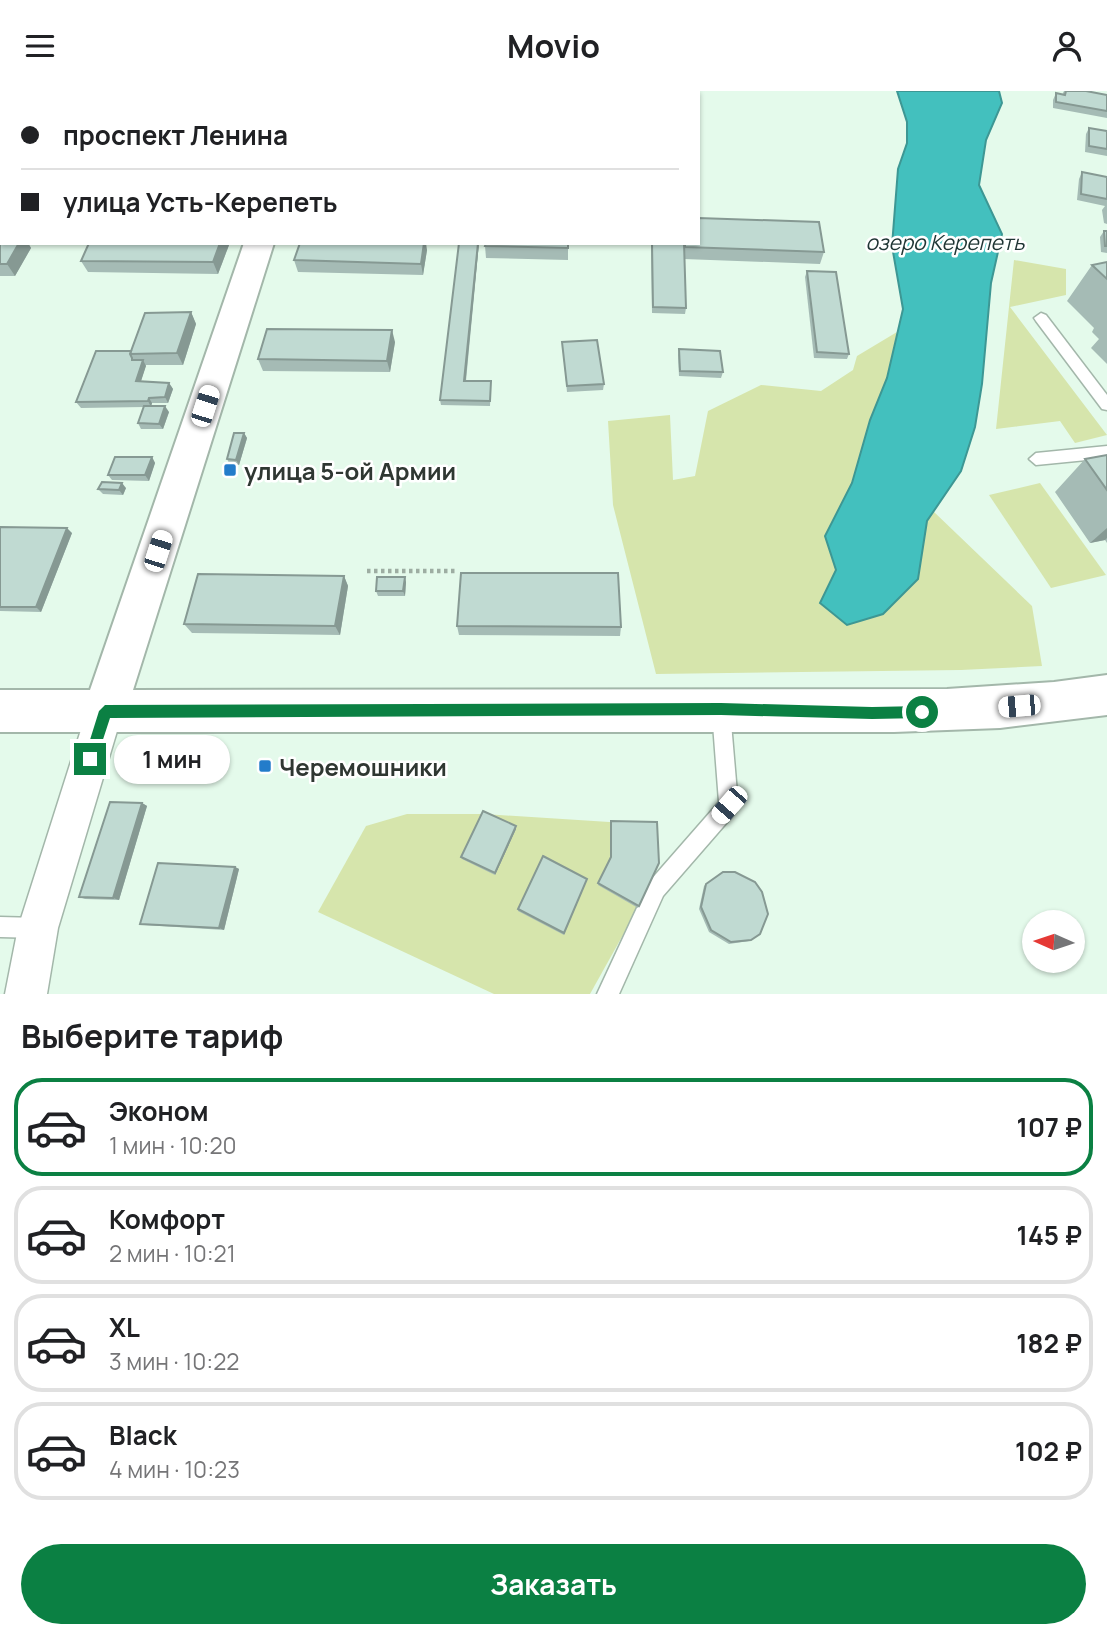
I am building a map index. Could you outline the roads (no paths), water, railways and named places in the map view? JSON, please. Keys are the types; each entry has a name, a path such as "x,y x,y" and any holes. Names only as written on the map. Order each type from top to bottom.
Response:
{"main road":[{"path":"105,711 257,245"},
{"path":"0,711 721,709 872,713 971,711 1067,702 1107,695"}],"street":[{"path":"26,994 19,928 105,711"}],"lane":[{"path":"1041,319 1107,405"},
{"path":"1036,459 1107,453"},
{"path":"608,994 656,889 729,805 721,709"}],"water":[{"name":"озеро Керепеть","path":"897,91 999,91 1002,103 986,140 979,185 1002,234 991,283 982,384 975,427 961,471 927,521 918,579 883,614 847,625 820,603 836,570 825,536 852,483 870,420 887,378 903,309 892,246 898,169 907,143 907,122"}],"place":[{"name":"улица 5-ой Армии","path":"230,470"},
{"name":"Черемошники","path":"265,766"}]}
